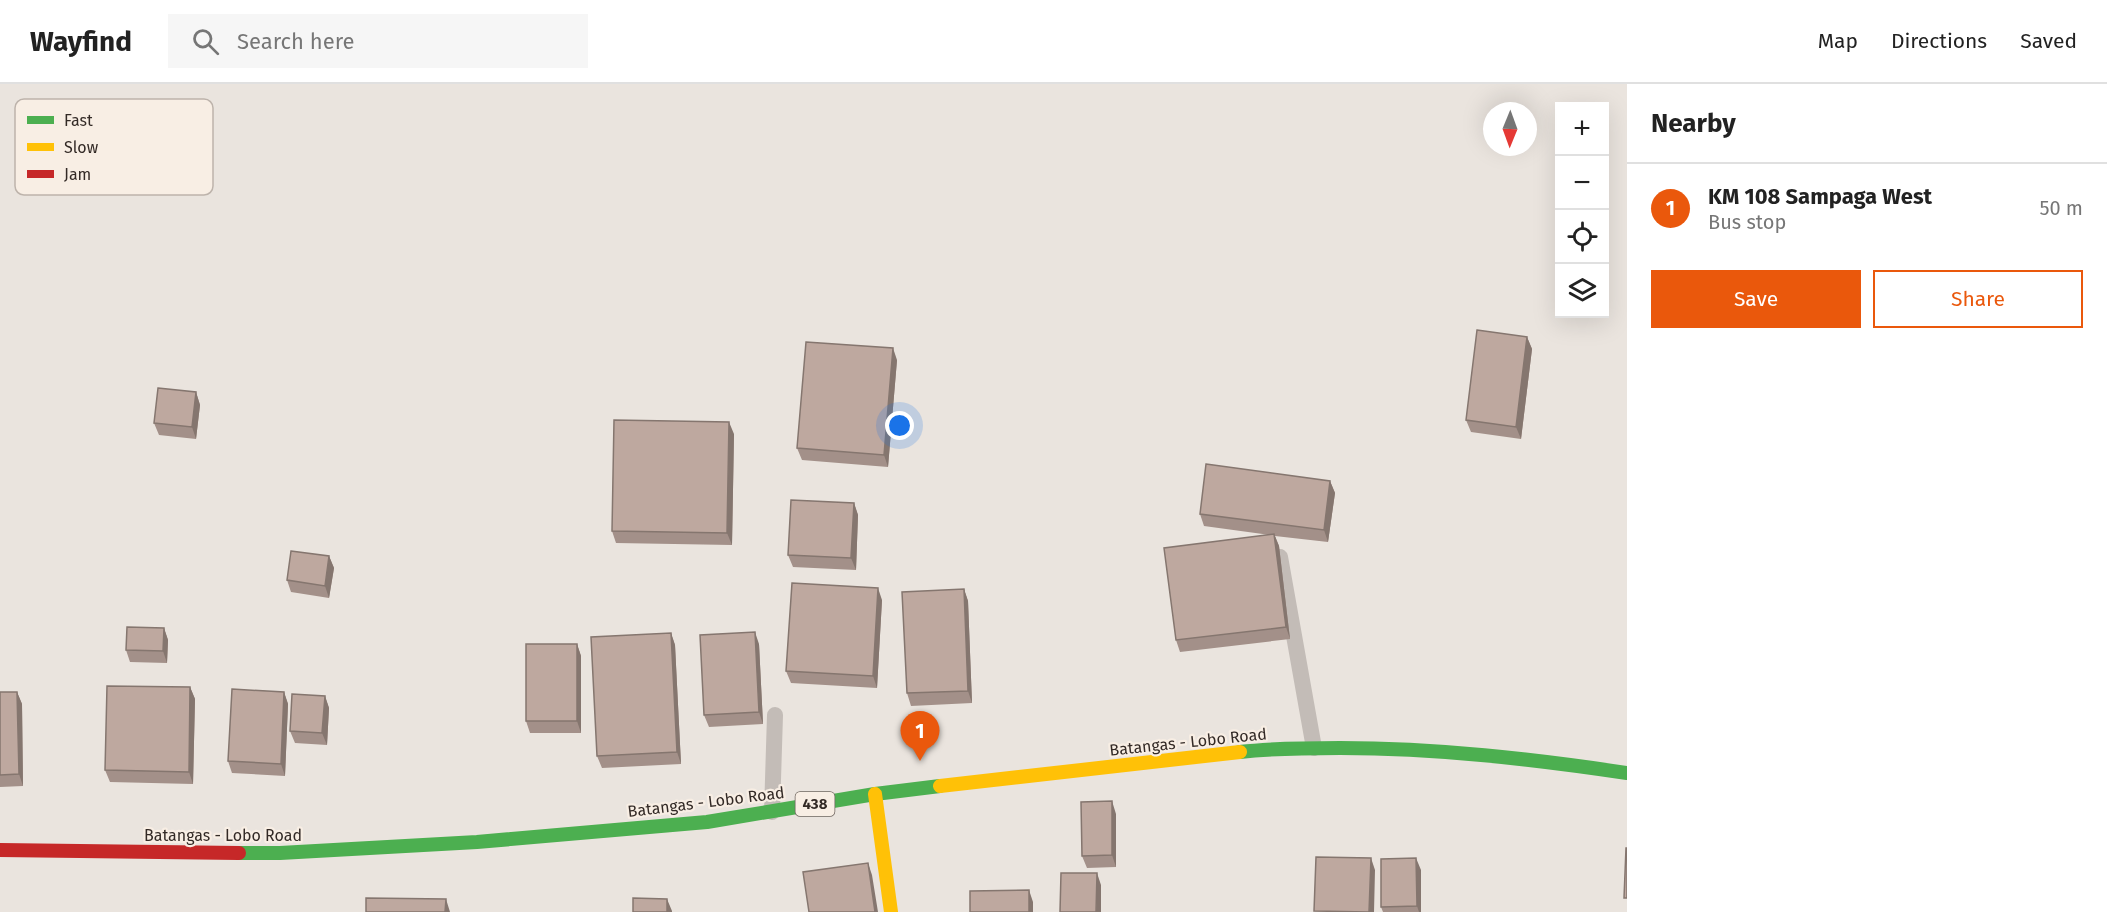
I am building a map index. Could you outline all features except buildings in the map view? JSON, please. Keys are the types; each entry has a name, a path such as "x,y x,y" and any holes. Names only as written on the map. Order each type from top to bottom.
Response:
{"main road":[{"name":"Batangas - Lobo Road","path":"0,850 280,853 477,842 707,822 875,794 1272,748 1401,748 1548,761 1627,773"},
{"path":"875,794 891,912"}],"lane":[{"path":"1280,557 1314,748"},
{"path":"772,812 775,715"}],"traffic: fast":[{"path":"1240,752 1303,748 1412,750 1520,759 1627,773"},
{"path":"239,853 280,853 477,842 707,822 875,794 940,786"}],"traffic: slow":[{"path":"940,786 1240,752"},
{"path":"875,794 891,912"}],"traffic: jam":[{"path":"0,850 239,853"}],"place":[{"name":"KM 108 Sampaga West","path":"920,761"}]}
